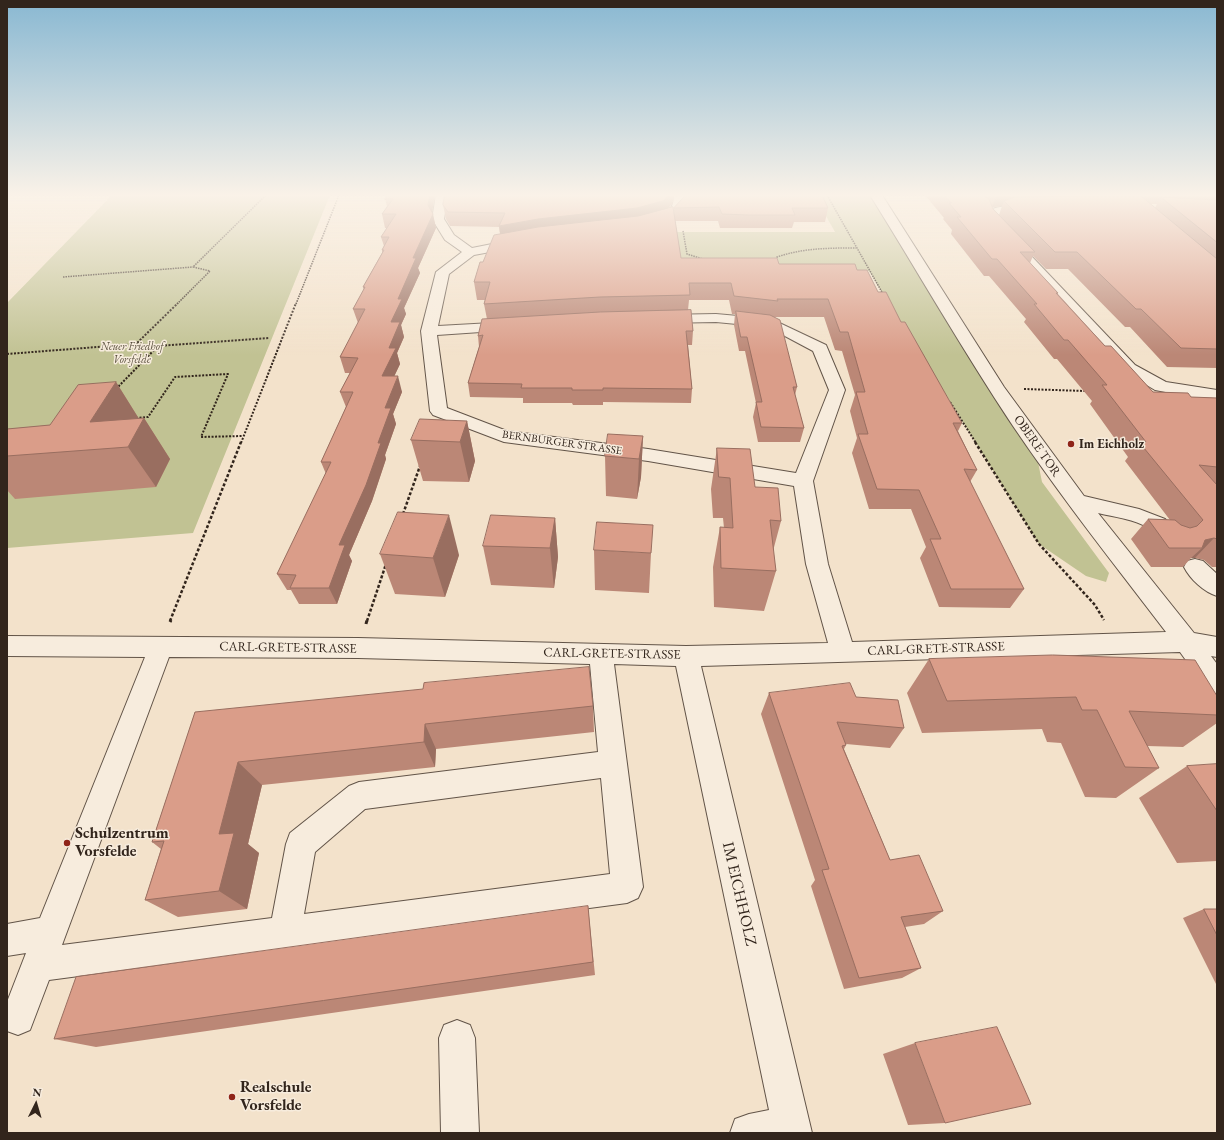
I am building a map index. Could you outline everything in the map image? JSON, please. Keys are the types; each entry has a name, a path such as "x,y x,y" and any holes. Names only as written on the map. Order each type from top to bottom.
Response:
{"street":[{"path":"465,248 470,252"},
{"name":"BERNBURGER STRASSE","path":"489,248 470,252 443,272 429,331 439,411 504,436 648,455 803,481"},
{"name":"OBERE TOR","path":"909,248 996,388 1077,501 1187,642 1217,684"},
{"path":"1017,248 1129,368 1161,386 1202,394 1217,395"},
{"path":"646,319 716,318 771,323 820,348 837,390 803,481 817,564 843,653"},
{"path":"429,331 522,325"},
{"path":"1077,501 1139,516 1152,521 1158,524 1171,539"},
{"path":"1195,567 1217,587"},
{"name":"CARL-GRETE-STRASSE","path":"7,646 358,648 686,656 843,653 1118,643 1187,642 1217,646"},
{"path":"18,1018 161,646"},
{"path":"38,965 627,887 601,655"},
{"name":"IM EICHHOLZ","path":"686,656 792,1129"},
{"path":"285,933 301,844 359,796 614,762"},
{"path":"7,940 50,933"},
{"path":"457,1038 460,1133"},
{"path":"749,1133 792,1129"}],"path":[{"path":"193,267 212,248"},
{"path":"161,646 242,436 318,248"},
{"path":"686,248 687,254 710,260"},
{"path":"776,262 777,257 787,252 816,248"},
{"path":"856,248 884,296"},
{"path":"63,277 193,267 210,271 136,344"},
{"path":"7,354 136,344 158,346 269,338"},
{"path":"114,392 158,346"},
{"path":"133,418 148,417 175,377 228,374 201,438 242,436"},
{"path":"996,388 1087,391"},
{"path":"950,402 1039,544 1095,605 1118,643"},
{"path":"403,514 421,462"},
{"path":"358,648 388,559"}],"green space":[{"name":"Neuer Friedhof Vorsfelde","path":"60,248 308,248 193,533 7,548 7,303"},
{"path":"678,248 910,248 1034,442 1042,482 1109,573 1106,582 1086,576 1039,544 869,271 682,269"}],"building":[{"path":"383,248 417,248 413,258 416,258 398,299 402,299 391,322 400,322 389,348 396,348 382,376 398,376 385,408 391,408 378,443 381,443 366,485 339,545 345,545 329,588 290,588 296,575 277,574 331,462 321,462 353,392 340,392 358,358 340,357 365,309 353,309 365,287 363,287 384,250 382,250"},
{"path":"489,248 679,248 681,258 777,258 779,264 855,264 857,270 867,270 878,292 886,292 901,322 905,322 962,423 953,423 977,470 964,469 1024,589 951,589 930,539 941,539 919,490 877,489 858,434 868,434 856,392 865,392 848,332 840,332 828,299 777,299 778,301 734,296 731,283 689,283 690,295 600,297 484,304 490,282 474,282 480,262 483,262"},
{"path":"983,248 1031,248 1035,252 1020,252 1105,346 1111,346 1153,392 1188,393 1191,397 1217,398 1217,467 1199,465 1217,485 1217,539 1214,538 1205,540 1202,548 1169,548 1148,519 1175,520 1181,525 1190,528 1197,526 1203,520 1139,442 1146,442 1102,385 1107,385 1068,340 1064,340 1034,304 1037,304 997,259 992,259"},
{"path":"1051,248 1204,248 1217,259 1217,349 1181,348 1141,309 1136,309 1077,252 1055,252"},
{"path":"691,310 693,331 686,331 692,389 603,388 603,390 572,390 572,388 521,388 522,384 468,383 483,335 478,336 482,319 600,312"},
{"path":"736,311 770,315 780,320 797,387 793,387 804,428 761,427 756,402 762,402 747,337 741,337"},
{"path":"116,382 90,422 144,418 128,447 7,456 7,429 50,425 78,385"},
{"path":"420,419 467,421 460,442 411,440"},
{"path":"608,434 643,436 639,459 605,456"},
{"path":"717,448 750,449 755,487 778,488 781,521 770,520 776,571 721,568 720,527 733,528 730,478 719,477"},
{"path":"398,512 449,515 433,558 380,554"},
{"path":"491,515 555,518 550,548 483,546"},
{"path":"597,522 653,525 651,553 594,550"},
{"path":"1053,655 1195,660 1217,696 1217,715 1129,711 1159,768 1125,767 1097,710 1082,710 1076,697 947,701 929,659"},
{"path":"589,667 593,706 425,724 424,742 238,762 219,834 234,833 219,891 145,900 164,841 152,842 195,712 423,689 424,683"},
{"path":"850,683 856,697 898,700 904,728 837,722 846,745 842,746 890,860 919,855 943,911 901,917 921,968 859,978 822,870 829,869 769,693"},
{"path":"1217,764 1217,811 1187,766"},
{"path":"588,906 593,962 54,1039 76,977"},
{"path":"1204,909 1217,909 1217,935"},
{"path":"997,1027 1031,1104 945,1123 915,1043"}],"place":[{"name":"Im Eichholz","path":"1071,444"},
{"name":"Schulzentrum Vorsfelde","path":"67,843"},
{"name":"Realschule Vorsfelde","path":"232,1097"}]}
